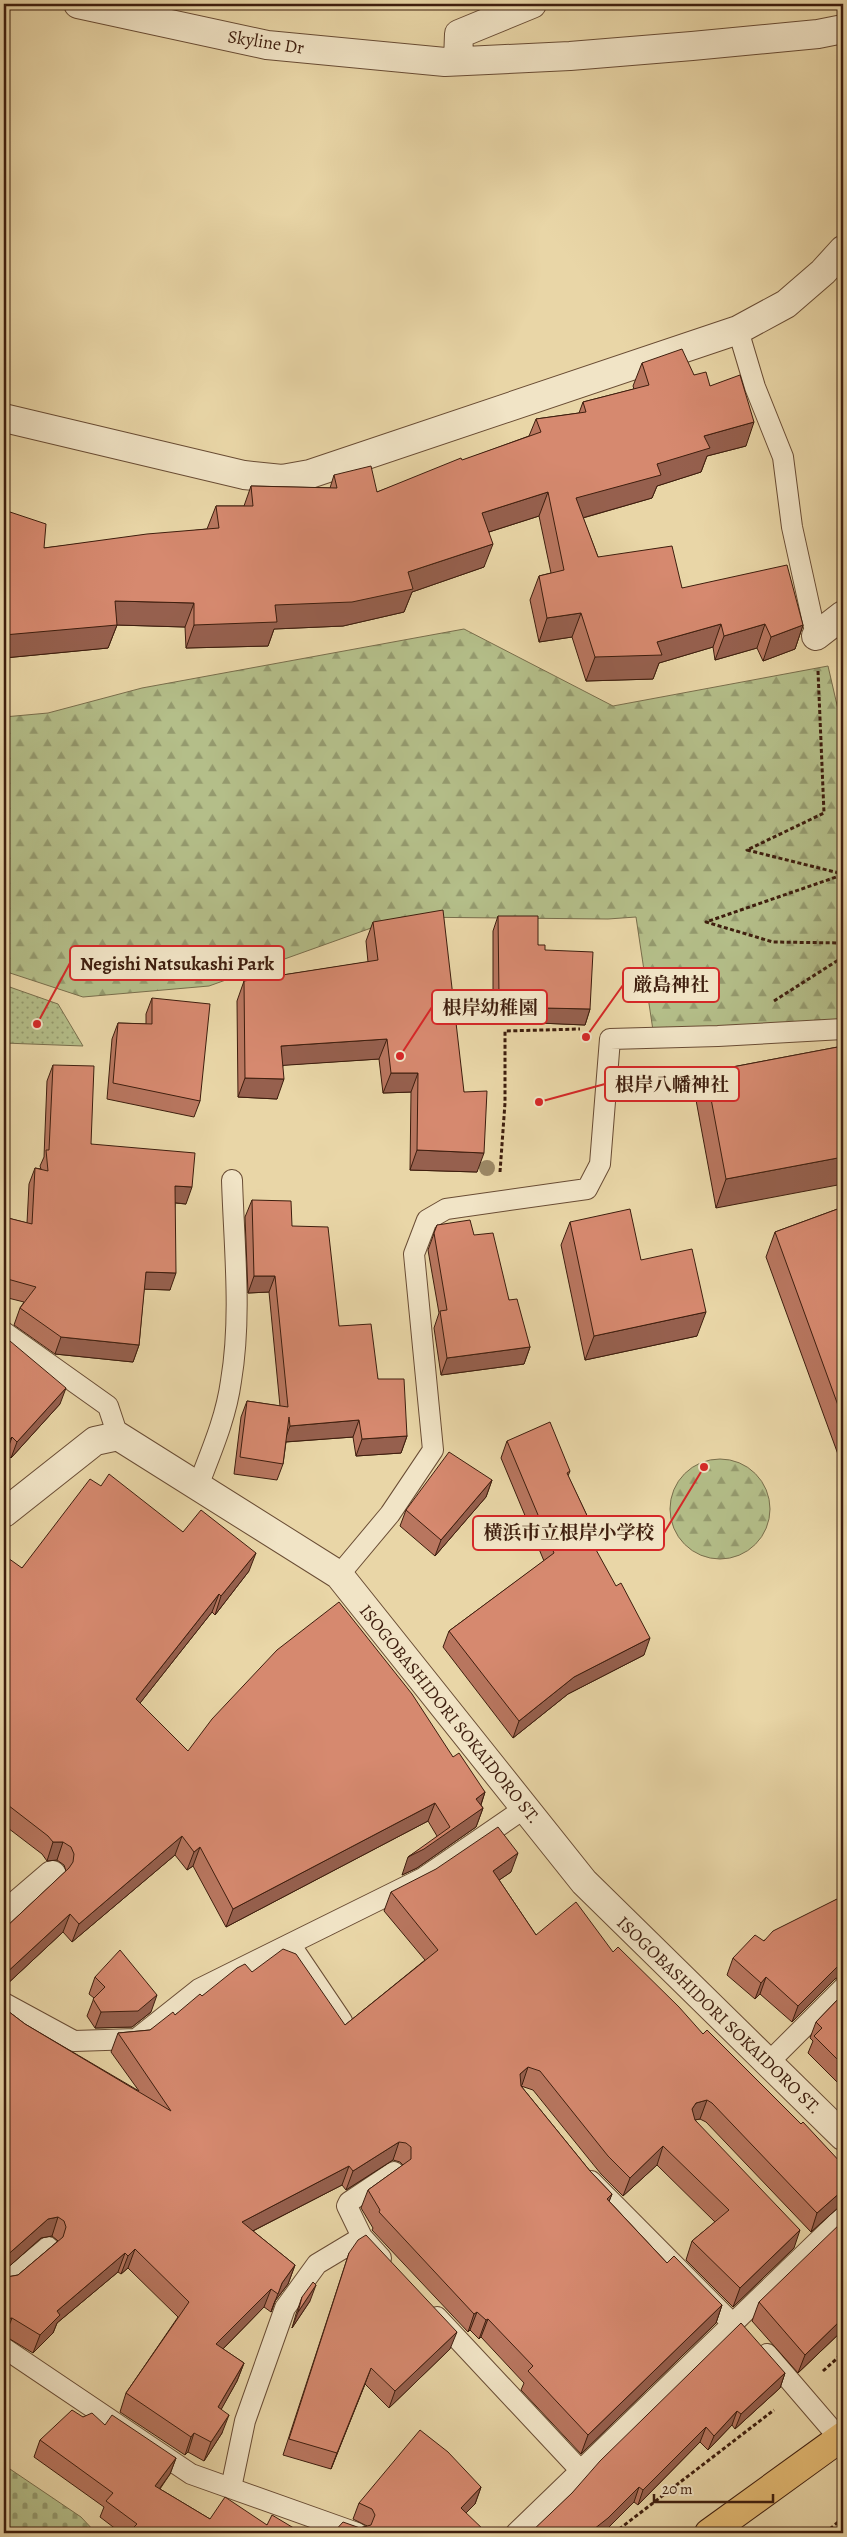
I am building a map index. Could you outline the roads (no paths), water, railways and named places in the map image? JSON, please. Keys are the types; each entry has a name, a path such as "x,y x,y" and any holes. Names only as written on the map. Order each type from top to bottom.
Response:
{"main road":[{"path":"709,2533 842,2437"}],"street":[{"name":"Skyline Dr","path":"78,4 267,44 432,61 570,56 818,34 843,29"},
{"path":"458,61 459,34 532,4"},
{"path":"4,418 244,475 282,480 310,474 738,330 786,304 823,272 843,250"},
{"path":"816,636 843,616"},
{"path":"4,1513 95,1441 118,1436"},
{"name":"ISOGOBASHIDORI SOKAIDORO ST.","path":"118,1436 339,1575 584,1882 843,2136"},
{"path":"4,1916 52,1875"}],"lane":[{"path":"738,330 755,387 783,458 792,527 816,636"},
{"path":"339,1575 390,1514 433,1450 438,1433 414,1254 427,1220 446,1209 587,1189 600,1164 610,1039 718,1036 843,1028"},
{"path":"198,1486 219,1433 232,1381 236,1314 232,1180"},
{"path":"4,1332 108,1406 118,1436"},
{"path":"4,2003 74,2041 136,2038 199,1989 423,1878 525,1808"},
{"path":"290,1944 343,2023"},
{"path":"768,2063 843,1988"},
{"path":"579,2166 592,2182 743,2329 842,2437"},
{"path":"394,2172 349,2202 347,2206 362,2237 395,2272"},
{"path":"516,2533 581,2471 743,2329 804,2241 843,2217"},
{"path":"231,2488 245,2422 285,2308 317,2264 362,2237"},
{"path":"4,2284 48,2247"},
{"path":"422,2301 581,2471"},
{"path":"4,2348 191,2474 357,2533"}],"place":[{"name":"Negishi Natsukashi Park","path":"37,1024"},
{"name":"厳島神社","path":"586,1037"},
{"name":"根岸幼稚園","path":"400,1056"},
{"name":"根岸八幡神社","path":"539,1102"},
{"name":"横浜市立根岸小学校","path":"704,1467"}]}
